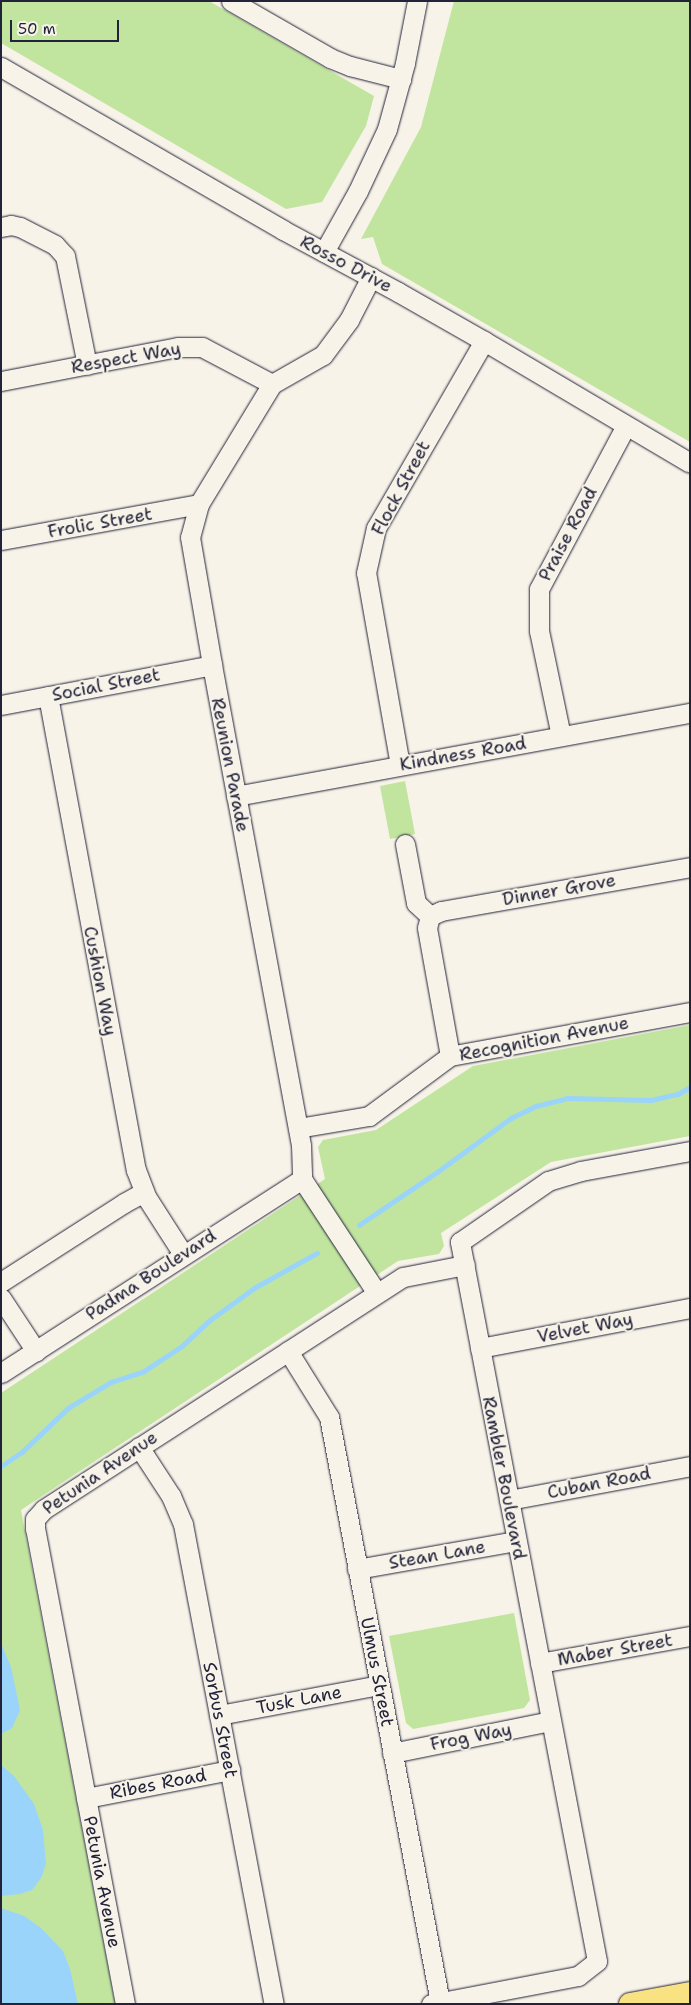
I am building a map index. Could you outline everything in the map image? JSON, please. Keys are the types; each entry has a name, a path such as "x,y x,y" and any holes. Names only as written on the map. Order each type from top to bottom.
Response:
{"main road":[{"path":"630,2004 658,2001 690,1992"}],"street":[{"path":"231,1 330,58 350,66 401,79"},
{"path":"324,252 358,191 387,129 401,79 418,1"},
{"name":"Rosso Drive","path":"1,67 324,252 484,341 625,427 690,463"},
{"path":"1,227 11,225 20,227 55,245 64,256 87,365"},
{"name":"Reunion Parade","path":"371,277 349,320 323,355 272,384 199,504 190,537 298,1128 302,1179 377,1293"},
{"name":"Flock Street","path":"400,765 366,573 376,528 484,341"},
{"name":"Respect Way","path":"1,381 178,347 202,347 272,384"},
{"name":"Praise Road","path":"561,736 539,631 539,589 625,427"},
{"name":"Frolic Street","path":"1,540 199,504"},
{"name":"Social Street","path":"1,705 212,665"},
{"name":"Cushion Way","path":"48,696 134,1160 144,1192 183,1254"},
{"name":"Kindness Road","path":"236,796 690,713"},
{"path":"405,844 416,902 430,916 427,928 450,1056"},
{"name":"Dinner Grove","path":"430,916 441,910 690,866"},
{"name":"Recognition Avenue","path":"298,1128 369,1116 450,1056 690,1012"},
{"name":"Rambler Boulevard","path":"436,2003 578,1976 597,1961 460,1242 548,1181 581,1171 690,1151"},
{"name":"Padma Boulevard","path":"1,1373 302,1179"},
{"path":"1,1282 144,1192"},
{"name":"Petunia Avenue","path":"125,2004 35,1529 35,1518 44,1509 403,1277 465,1265"},
{"path":"1,1298 36,1351"},
{"name":"Velvet Way","path":"480,1348 690,1308"},
{"name":"Ulmus Street","path":"288,1351 328,1417 380,1685 436,2003"},
{"name":"Sorbus Street","path":"139,1447 171,1496 180,1515 274,2004"},
{"name":"Cuban Road","path":"508,1500 690,1466"},
{"name":"Stean Lane","path":"357,1570 516,1541"},
{"name":"Maber Street","path":"540,1663 690,1636"},
{"name":"Tusk Lane","path":"219,1715 380,1685"},
{"name":"Frog Way","path":"392,1753 550,1722"},
{"name":"Ribes Road","path":"86,1798 230,1770"}],"green space":[{"path":"1,1 209,1 374,96 366,126 322,202 286,209 1,43"},
{"path":"454,1 690,1 690,442 382,264 373,237 361,239 421,127"},
{"path":"405,781 415,834 390,839 380,786"},
{"path":"690,1025 690,1136 551,1162 441,1233 444,1246 439,1254 398,1261 21,1510 115,2004 1,2004 1,1393 325,1179 318,1147 323,1140 376,1130 473,1066"},
{"path":"514,1613 530,1700 524,1708 413,1729 406,1723 389,1636"}],"water":[{"path":"1,1643 11,1667 20,1710 12,1728 1,1734"},
{"path":"1,1765 14,1776 34,1804 43,1830 46,1864 41,1878 32,1890 20,1894 1,1896"},
{"path":"1,1908 24,1916 41,1928 63,1951 70,1969 78,2004 1,2004"}],"waterway":[{"path":"359,1225 437,1172 511,1118 536,1106 567,1098 651,1100 678,1094 690,1087"},
{"path":"1,1466 22,1452 68,1408 111,1382 144,1371 182,1346 210,1320 254,1288 317,1253"}]}
